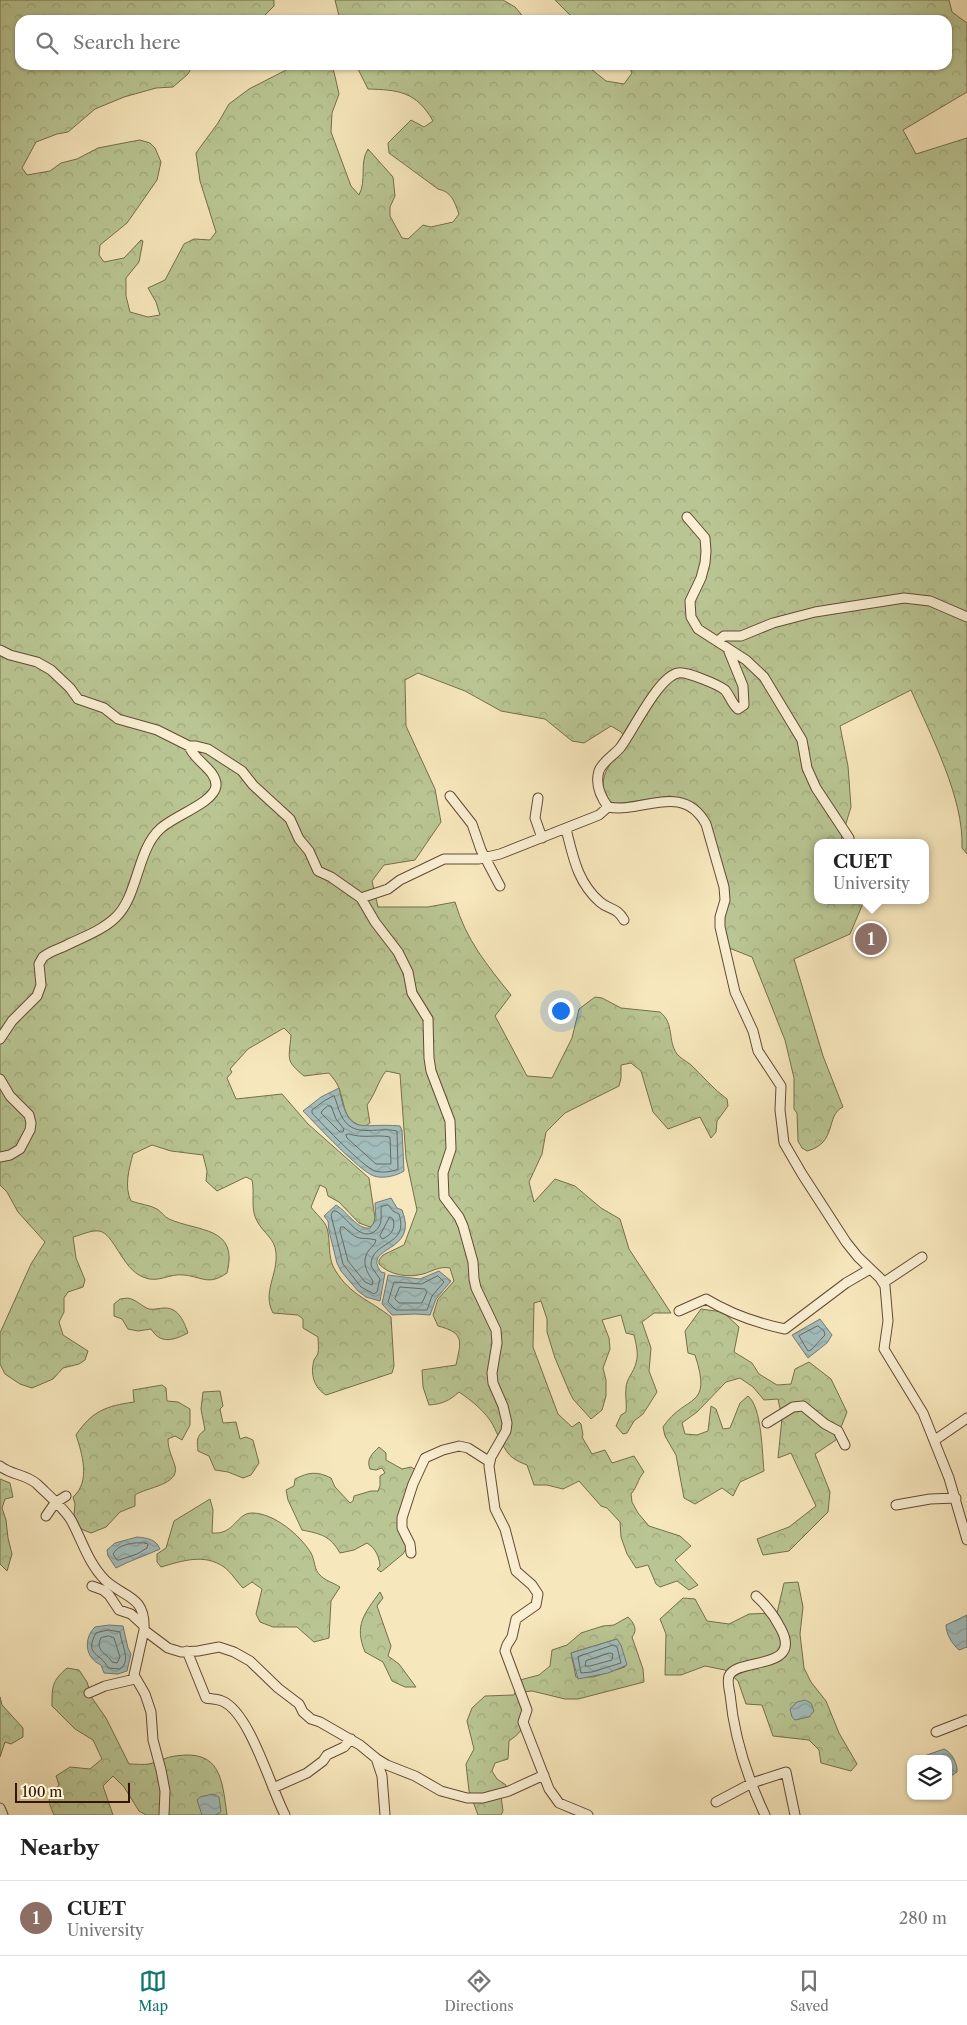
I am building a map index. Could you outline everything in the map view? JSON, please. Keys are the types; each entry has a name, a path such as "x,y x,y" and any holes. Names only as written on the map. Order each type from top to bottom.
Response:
{"street":[{"path":"687,517 705,538 706,551 701,578 690,601 691,617 698,629 746,660 764,677 802,740 807,768 816,788 849,838"},
{"path":"718,642 724,636 741,636 773,623 815,612 904,598 930,601 967,617"},
{"path":"608,807 598,792 599,771 624,742 652,697 670,677 678,672 694,676 726,691 738,709 744,705 743,686 728,649"},
{"path":"0,650 10,655 37,662 52,670 84,702 104,708 118,719 158,730 189,746 208,749 242,771 253,785 290,818 299,839 309,851 318,871 331,877 361,898 375,922 398,952 408,972 412,993 428,1019 431,1071 450,1120 451,1149 443,1173 444,1197 459,1217 473,1262 476,1288 496,1330 497,1343 492,1374 493,1383 503,1406 507,1423 506,1432 490,1462 489,1475 496,1514 505,1528 516,1571 532,1585 538,1594 536,1605 516,1619 512,1637 506,1645 505,1651 527,1710 523,1722 549,1789 559,1803 588,1815"},
{"path":"0,1038 12,1021 37,996 41,985 39,964 43,957 106,925 119,915 130,896 140,866 159,829 187,810 204,803 212,796 216,785 215,780 206,766 192,754 189,746"},
{"path":"450,796 472,824 481,850 500,886"},
{"path":"538,798 536,818 542,838"},
{"path":"361,898 388,889 406,877 444,859 486,857 566,829 599,815 608,807 626,808 667,800 679,802 701,815 706,824 724,887 725,900 720,917 720,927 735,992 753,1030 758,1051 781,1086 780,1110 784,1143 846,1242 883,1283 887,1299 888,1320 884,1350 923,1413 935,1440 956,1498 967,1540"},
{"path":"566,829 570,848 582,882 601,903 620,913 624,920"},
{"path":"0,1079 10,1096 25,1109 30,1118 30,1130 24,1144 15,1153 0,1157"},
{"path":"883,1283 922,1257"},
{"path":"679,1311 706,1299 729,1313 785,1330 846,1283 870,1269"},
{"path":"767,1423 793,1407 803,1406 825,1424 838,1431 845,1445"},
{"path":"935,1440 967,1418"},
{"path":"411,1553 410,1544 401,1524 413,1484 425,1458 443,1450 459,1446 468,1448 490,1462"},
{"path":"0,1466 8,1471 28,1477 55,1503 70,1520 96,1569 109,1583 131,1596 142,1614 144,1628 134,1672 135,1679 145,1694 151,1712 153,1740 166,1792 164,1815"},
{"path":"46,1516 55,1503 66,1496"},
{"path":"896,1505 930,1499 956,1498"},
{"path":"92,1586 103,1590 109,1595 119,1610 131,1614 144,1628 168,1648 187,1651 219,1647 234,1652 250,1661 278,1688 299,1704 303,1712 311,1719 351,1739 376,1758 415,1776 433,1787 468,1798 483,1798 509,1791 544,1775"},
{"path":"756,1596 780,1626 785,1644 778,1656 753,1666 735,1669 728,1678 736,1733 752,1783 765,1815"},
{"path":"187,1651 206,1698 223,1701 234,1710 252,1738 285,1815"},
{"path":"89,1693 105,1686 135,1679"},
{"path":"936,1732 967,1720"},
{"path":"273,1788 306,1773 327,1755 344,1747 351,1739"},
{"path":"376,1758 382,1776 384,1815"},
{"path":"716,1802 752,1783 786,1772 795,1815"},
{"path":"0,1808 3,1815"}],"green space":[{"path":"0,0 274,0 274,6 265,15 15,15 15,70 190,70 173,87 156,88 124,97 95,109 68,132 36,142 22,168 27,175 50,171 61,163 77,159 98,148 140,140 150,143 155,148 161,162 157,180 127,223 100,245 99,255 104,262 124,258 141,240 143,241 139,262 126,278 126,296 130,312 148,317 160,315 156,302 148,288 165,280 184,244 194,239 210,240 216,232 200,181 196,153 229,104 249,89 286,70 333,70 339,94 332,113 331,132 351,186 359,195 363,183 365,154 368,149 393,177 395,196 390,207 390,216 402,238 408,239 423,225 431,227 453,222 459,214 454,201 446,192 438,189 389,153 388,143 411,120 424,127 433,121 420,103 405,94 388,90 368,89 358,70 592,70 606,81 624,84 632,73 630,70 952,70 952,15 570,15 555,0 949,0 952,12 967,23 967,92 903,130 916,154 967,138 967,854 962,848 958,809 952,788 911,690 840,726 848,766 851,807 841,839 814,839 814,904 863,904 850,934 794,959 823,1056 843,1107 834,1116 827,1136 817,1147 807,1151 802,1148 798,1141 797,1113 794,1109 794,1078 785,1040 752,957 729,948 724,928 727,884 707,823 681,800 670,796 616,804 606,800 603,791 605,775 612,762 628,742 621,732 611,726 584,743 572,741 545,719 501,711 465,691 418,673 405,680 406,726 435,789 441,822 415,860 384,865 372,881 378,907 428,907 455,902 471,940 511,995 495,1016 527,1076 552,1078 572,1038 579,1009 595,997 602,998 621,1008 660,1012 668,1022 672,1043 677,1054 727,1099 728,1106 717,1121 716,1132 711,1138 700,1117 668,1129 653,1112 641,1071 631,1063 621,1065 619,1086 565,1113 546,1132 542,1154 529,1182 534,1202 555,1179 575,1186 601,1208 620,1219 629,1249 671,1313 654,1313 642,1322 651,1348 649,1371 657,1392 643,1414 634,1421 627,1433 623,1434 616,1426 621,1415 626,1412 626,1385 635,1366 637,1353 634,1335 626,1333 621,1315 602,1320 609,1338 610,1349 603,1368 606,1380 606,1396 602,1410 591,1419 573,1399 555,1358 547,1332 547,1319 541,1301 534,1303 533,1347 558,1414 572,1427 579,1422 581,1424 582,1437 592,1454 605,1450 612,1463 634,1456 644,1472 631,1494 632,1502 649,1526 680,1536 691,1546 675,1560 698,1585 689,1590 677,1581 660,1587 656,1584 648,1565 636,1568 627,1554 621,1537 620,1522 607,1508 601,1506 579,1481 563,1489 547,1485 534,1485 527,1465 510,1455 486,1415 464,1395 459,1392 445,1402 429,1405 423,1387 422,1370 456,1365 460,1344 457,1335 438,1326 433,1315 438,1299 454,1281 450,1268 439,1268 417,1275 405,1275 388,1271 379,1264 379,1260 383,1255 404,1245 417,1210 406,1158 400,1074 386,1071 383,1075 367,1105 370,1123 364,1127 351,1120 348,1116 338,1086 329,1073 304,1076 291,1063 289,1055 291,1035 284,1028 248,1049 230,1069 232,1072 227,1078 236,1099 282,1094 308,1124 369,1178 375,1218 373,1225 370,1227 359,1223 339,1202 328,1196 326,1188 320,1185 311,1207 326,1225 331,1260 341,1279 354,1292 391,1317 394,1366 392,1373 326,1395 318,1389 312,1370 318,1351 318,1337 303,1328 303,1319 298,1315 273,1313 270,1305 269,1298 276,1253 271,1239 259,1225 255,1216 252,1180 246,1177 217,1191 206,1181 207,1171 203,1155 171,1151 152,1145 133,1154 128,1184 131,1201 159,1210 169,1219 203,1229 222,1239 227,1247 229,1258 227,1273 210,1280 179,1275 148,1279 129,1267 104,1233 93,1231 73,1237 76,1258 85,1280 83,1287 68,1292 64,1298 64,1312 59,1322 63,1335 88,1351 85,1360 79,1364 63,1368 53,1379 32,1388 20,1384 5,1374 0,1364 0,1333 31,1264 45,1242 18,1212 7,1192 0,1185"},
{"path":"335,0 503,0 515,7 522,15 339,15"},
{"path":"128,1298 149,1309 165,1308 174,1310 185,1324 188,1333 168,1340 159,1337 151,1329 138,1331 128,1329 122,1319 114,1316 114,1304 120,1299"},
{"path":"701,1309 723,1312 739,1327 734,1352 752,1363 759,1374 777,1385 791,1384 795,1369 809,1362 831,1379 847,1412 836,1440 815,1454 830,1492 828,1512 789,1551 763,1555 757,1539 789,1527 816,1506 791,1453 778,1458 782,1418 778,1399 764,1400 753,1387 740,1378 726,1382 697,1412 682,1423 685,1434 697,1435 708,1431 711,1406 716,1409 723,1429 730,1428 740,1403 748,1396 753,1402 759,1420 764,1471 740,1482 733,1496 722,1488 695,1504 684,1498 676,1455 665,1436 663,1427 672,1416 699,1393 701,1385 700,1372 695,1355 688,1353 685,1331"},
{"path":"162,1385 166,1388 167,1401 178,1402 190,1409 190,1425 182,1440 175,1436 168,1439 169,1450 175,1466 173,1477 161,1485 135,1495 135,1506 120,1512 106,1527 91,1533 81,1529 74,1515 75,1504 73,1497 79,1491 83,1476 81,1450 76,1435 88,1420 100,1411 115,1405 134,1402 133,1390"},
{"path":"220,1391 223,1406 220,1409 223,1423 236,1422 240,1439 246,1437 253,1440 259,1463 251,1475 243,1478 228,1472 215,1470 209,1456 198,1451 198,1439 205,1430 201,1409 203,1392"},
{"path":"379,1447 386,1453 386,1460 402,1469 411,1467 416,1470 401,1519 410,1542 403,1554 381,1572 377,1569 380,1566 379,1559 373,1548 367,1543 354,1550 340,1553 329,1539 302,1530 288,1500 286,1490 294,1486 295,1479 313,1473 331,1478 335,1487 350,1503 353,1501 354,1496 378,1491 380,1476 385,1473 382,1468 370,1469 369,1459"},
{"path":"0,1479 10,1483 13,1497 5,1499 2,1508 12,1554 7,1571 0,1564"},
{"path":"210,1499 213,1510 212,1533 226,1531 242,1516 247,1514 260,1514 286,1526 306,1546 311,1553 318,1573 340,1587 331,1601 329,1638 314,1642 297,1627 273,1627 260,1622 256,1614 262,1589 252,1582 243,1588 227,1569 209,1560 177,1562 161,1567 157,1562 157,1554 166,1548 174,1521"},
{"path":"798,1582 803,1607 800,1634 804,1668 811,1682 826,1701 839,1733 857,1764 851,1771 821,1763 819,1750 809,1740 773,1736 762,1705 746,1704 738,1681 725,1670 705,1666 681,1675 665,1675 666,1634 660,1619 683,1598 695,1599 707,1621 729,1624 749,1614 777,1613 784,1583"},
{"path":"380,1592 383,1598 377,1606 391,1646 388,1656 399,1664 416,1687 405,1687 392,1681 383,1662 365,1652 360,1634 362,1620"},
{"path":"628,1617 633,1624 635,1632 632,1637 643,1669 644,1682 578,1699 565,1699 532,1691 523,1692 526,1720 521,1730 509,1741 508,1759 495,1763 492,1771 497,1779 506,1785 506,1793 501,1796 503,1811 501,1815 478,1815 469,1791 466,1764 474,1749 467,1721 472,1708 485,1696 514,1695 520,1680 539,1675 550,1666 552,1650 567,1645 581,1633 603,1626 614,1625","holes":["617,1639 625,1667 593,1677 576,1677 571,1653"]},
{"path":"67,1668 79,1670 87,1682 92,1698 106,1718 129,1764 149,1764 175,1756 190,1755 202,1757 216,1769 223,1790 227,1815 146,1815 139,1811 124,1787 113,1776 103,1786 113,1815 54,1815 49,1799 59,1785 56,1776 70,1767 90,1769 102,1759 93,1740 75,1729 52,1706 54,1684"},
{"path":"0,1697 2,1705 23,1728 23,1737 11,1744 5,1742 0,1757"}],"water":[{"path":"339,1088 347,1115 358,1125 400,1126 402,1130 404,1171 385,1177 374,1176 367,1172 348,1157 303,1111 321,1097"},
{"path":"391,1198 397,1208 402,1210 405,1224 404,1234 398,1242 378,1257 377,1263 381,1272 385,1273 380,1301 366,1297 358,1291 341,1271 337,1263 328,1221 324,1216 336,1205 356,1223 365,1228 370,1228 376,1220 375,1203"},
{"path":"439,1271 451,1281 436,1299 430,1315 392,1315 382,1304 388,1275 420,1279"},
{"path":"820,1319 832,1335 827,1343 808,1358 792,1335"},
{"path":"137,1537 154,1541 160,1549 116,1568 108,1556 107,1550 115,1543"},
{"path":"967,1615 967,1647 959,1650 950,1639 946,1625"},
{"path":"123,1626 131,1654 127,1671 118,1674 104,1673 101,1665 92,1658 88,1648 87,1642 95,1627"},
{"path":"617,1639 621,1645 627,1665 608,1673 578,1679 571,1653"},
{"path":"805,1700 811,1703 814,1711 809,1717 795,1720 790,1709 797,1702"},
{"path":"944,1749 951,1755 927,1755"},
{"path":"952,1756 955,1762 957,1772 952,1775"},
{"path":"213,1794 219,1797 221,1812 215,1815 202,1815 197,1800 200,1797"}],"place":[{"name":"CUET","path":"871,939"}]}
